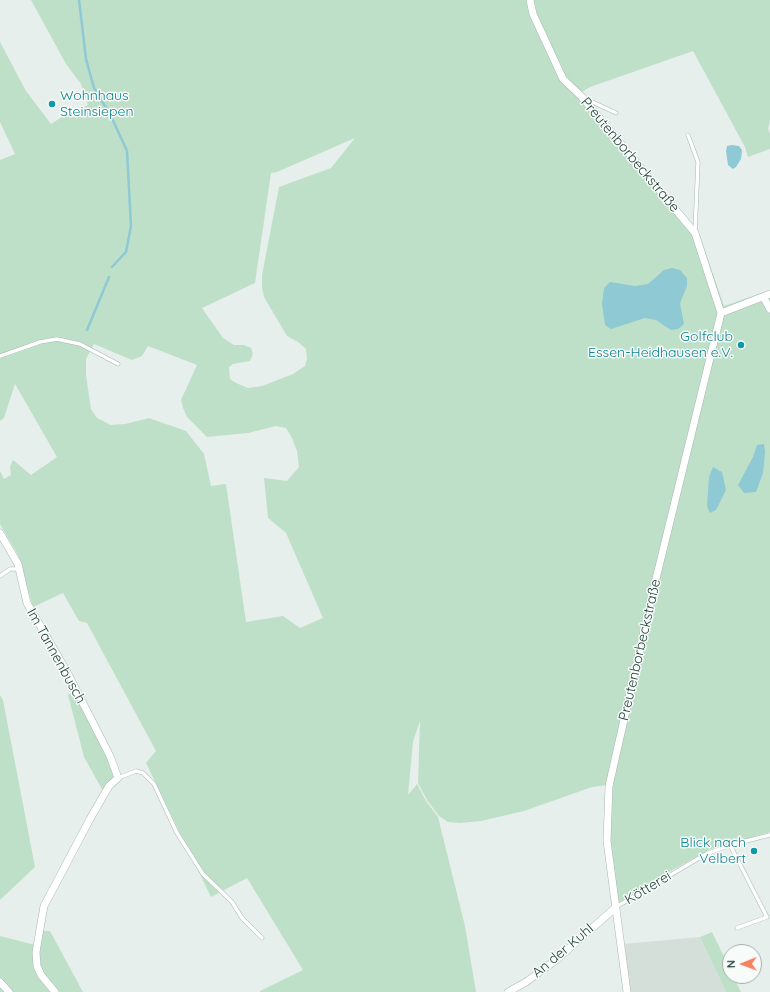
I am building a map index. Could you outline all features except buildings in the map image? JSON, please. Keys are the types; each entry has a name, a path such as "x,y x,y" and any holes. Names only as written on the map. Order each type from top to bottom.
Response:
{"street":[{"name":"Preutenborbeckstraße","path":"530,0 533,14 563,79 582,97 695,233 721,314 655,583 609,786 607,841 627,992"},
{"path":"721,314 767,296 770,309"},
{"name":"Im Tannenbusch","path":"0,533 20,569 27,603 67,672 110,756 118,778"},
{"path":"55,992 41,976 36,966 37,946 44,906 90,818 109,786 118,778"},
{"name":"An der Kuhl","path":"508,992 526,982 556,960 615,908"},
{"path":"0,982 9,992"}],"lane":[{"path":"582,97 616,113"},
{"path":"688,135 698,162 695,233"},
{"path":"0,356 40,342 57,339 80,344 118,364"},
{"path":"0,576 10,569 20,569"},
{"path":"118,778 136,771 143,773 154,784 177,833 203,874 232,902 242,918 262,938"},
{"name":"Kötterei","path":"615,908 706,854 730,845 770,835"},
{"path":"730,845 767,917 737,928"}],"shaded area":[{"path":"700,937 726,992 631,992 623,944"}],"green space":[{"path":"31,0 770,0 770,120 768,129 770,134 770,149 748,157 745,147 693,51 590,87 579,94 699,233 724,306 770,290 770,832 711,849 665,874 617,904 607,841 608,785 592,787 524,811 481,821 460,823 448,822 439,816 427,800 418,783 420,721 413,742 408,795 417,784 426,801 438,817 465,926 476,992 260,992 303,970 247,878 211,897 146,763 156,751 87,623 79,621 63,593 33,607 18,555 0,524 0,471 4,479 11,475 10,467 13,460 31,475 57,457 15,384 4,418 0,421 0,160 15,154 0,122 0,42 26,91 51,124 65,115 88,105 81,84 66,64","holes":["355,138 331,168 279,187 262,275 262,288 264,297 287,336 298,342 306,349 307,359 305,366 293,374 262,386 248,388 236,383 230,379 229,367 233,364 250,361 253,354 251,348 244,345 234,345 223,338 202,308 255,283 271,173 277,172","94,344 132,360 142,356 148,346 197,365 181,400 187,417 207,437 248,433 276,426 286,428 297,451 299,467 287,481 264,478 268,518 286,533 323,618 300,628 283,616 246,622 226,484 211,486 204,454 186,431 149,418 125,424 111,425 97,418 91,409 86,375 86,359"]},
{"path":"75,690 116,777 103,791 84,757 68,695"},
{"path":"0,695 3,700 35,867 0,900"},
{"path":"41,931 50,931 83,992 0,992 0,936 39,946"},
{"path":"712,932 722,953 722,984 700,937"},
{"path":"722,984 737,984 741,992 726,992"}],"water":[{"path":"727,146 739,146 742,150 741,159 733,169 728,165 726,151"},
{"path":"672,268 680,270 687,278 687,286 680,303 684,324 678,329 671,330 656,320 645,318 611,329 605,325 602,304 604,288 610,282 635,286 648,284 664,270"},
{"path":"764,444 765,452 763,473 756,492 744,493 738,485 753,457 757,445"},
{"path":"713,467 722,472 726,490 716,510 710,513 707,506 709,477"}],"waterway":[{"path":"79,0 86,59 94,88 111,116 127,151 131,226 126,252 112,267"},
{"path":"87,330 109,277"}],"place":[{"name":"Wohnhaus Steinsiepen","path":"52,104"},
{"name":"Golfclub Essen-Heidhausen e.V.","path":"741,345"},
{"name":"Blick nach Velbert","path":"754,851"}]}
